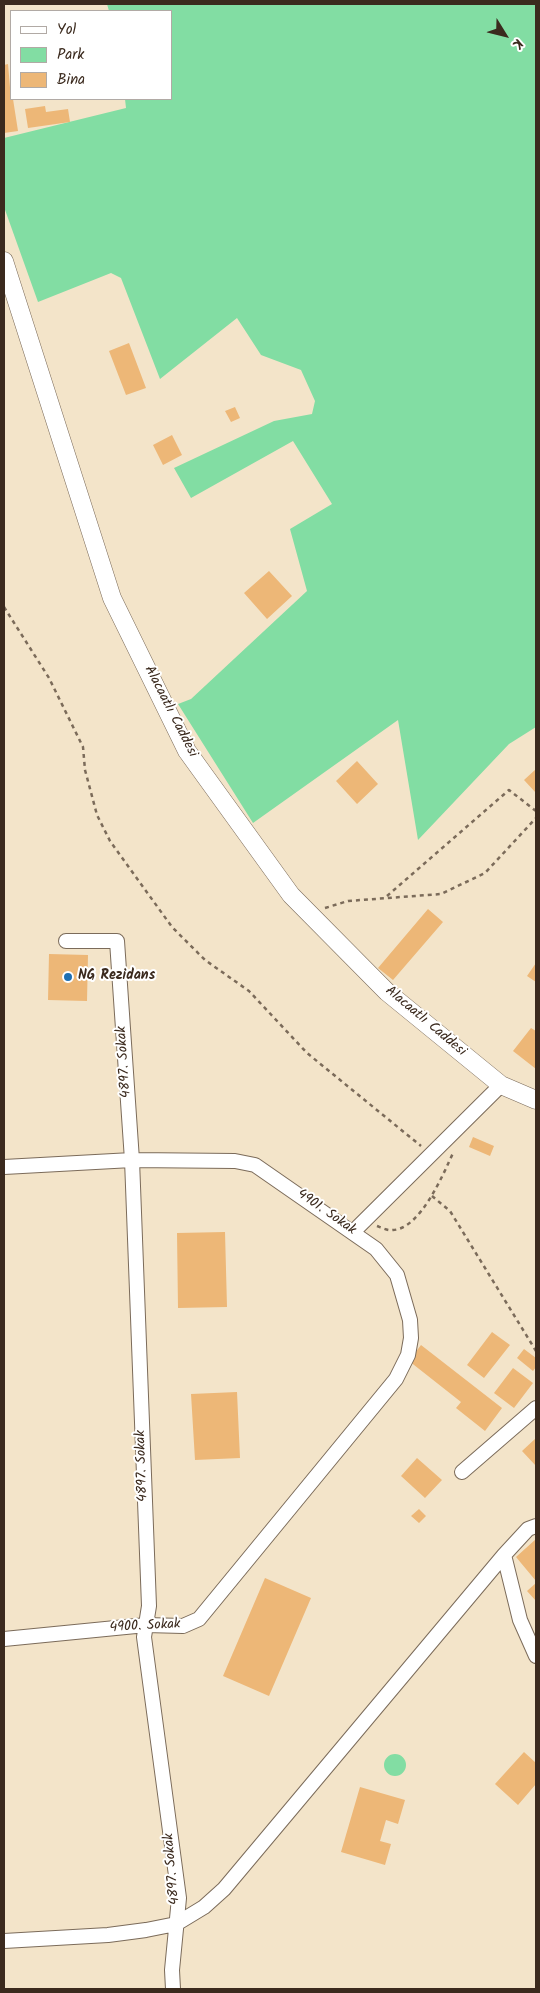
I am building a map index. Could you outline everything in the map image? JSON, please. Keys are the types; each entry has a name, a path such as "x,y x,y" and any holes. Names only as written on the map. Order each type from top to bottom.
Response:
{"street":[{"name":"Alacaatlı Caddesi","path":"4,261 112,598 187,751 291,895 387,992 501,1085 536,1100"},
{"name":"4897. Sokak","path":"66,941 117,941 132,1160 149,1606 144,1637 179,1898 172,1970 173,1989"},
{"path":"353,1232 501,1085"},
{"name":"4901. Sokak","path":"4,1167 132,1160 235,1161 255,1165 376,1249 397,1275 410,1320 410,1347 403,1367 396,1379 311,1482"},
{"path":"462,1472 536,1408"},
{"name":"4900. Sokak","path":"4,1639 146,1626 182,1626 199,1619 311,1482"},
{"path":"4,1941 108,1935 146,1930 176,1924 204,1907 224,1888 504,1555 528,1529 536,1526"},
{"path":"504,1555 520,1620 536,1656"},
{"path":"520,1620 536,1626"}],"path":[{"path":"4,607 49,678 83,747 85,770 97,815 110,841 172,927 205,960 249,991 307,1053 432,1155"},
{"path":"386,898 509,790 536,811"},
{"path":"309,913 348,901 441,894 485,873 536,818"},
{"path":"364,1221 393,1230 404,1226 416,1217 432,1196 454,1150"},
{"path":"432,1196 450,1211 536,1351"}],"green space":[{"path":"107,4 536,4 536,727 509,744 418,840 398,720 253,823 178,704 191,699 307,591 290,529 332,504 293,441 191,498 174,468 274,421 312,414 315,401 301,370 261,355 237,318 160,379 121,278 111,273 38,302 4,207 4,138 126,108 125,100 172,100 172,10 109,10"},
{"path":"395,1754 403,1757 406,1765 403,1773 395,1776 387,1773 384,1765 387,1757"}],"building":[{"path":"8,64 10,100 13,100 18,131 4,133 4,65"},
{"path":"45,106 46,112 68,109 70,122 28,128 25,109"},
{"path":"129,343 146,388 126,395 109,351"},
{"path":"235,407 240,418 231,422 225,411"},
{"path":"172,435 182,455 163,465 153,445"},
{"path":"269,571 292,596 267,619 244,593"},
{"path":"357,761 378,784 357,804 336,781"},
{"path":"536,769 536,793 524,780"},
{"path":"428,909 443,922 393,980 378,968"},
{"name":"NG Rezidans","path":"49,954 88,955 87,1001 48,1000"},
{"path":"536,963 536,982 527,976"},
{"path":"531,1028 536,1031 536,1069 513,1051"},
{"path":"473,1137 494,1146 490,1156 469,1147"},
{"path":"225,1232 227,1307 178,1308 177,1233"},
{"path":"492,1332 510,1345 484,1378 467,1365"},
{"path":"421,1345 502,1408 485,1431 456,1408 461,1402 409,1361"},
{"path":"524,1349 536,1358 536,1367 533,1371 517,1358"},
{"path":"513,1368 533,1383 514,1408 494,1393"},
{"path":"237,1392 240,1458 195,1460 191,1394"},
{"path":"536,1438 536,1466 522,1451"},
{"path":"417,1458 442,1480 425,1498 401,1476"},
{"path":"419,1509 426,1516 419,1523 411,1516"},
{"path":"536,1539 536,1581 516,1557"},
{"path":"265,1578 311,1598 269,1696 223,1676"},
{"path":"536,1583 536,1601 527,1591"},
{"path":"524,1752 536,1763 536,1784 518,1805 495,1784"},
{"path":"360,1787 405,1800 398,1824 386,1820 380,1841 391,1844 385,1865 341,1852"}],"place":[{"name":"NG Rezidans","path":"68,977"}]}
